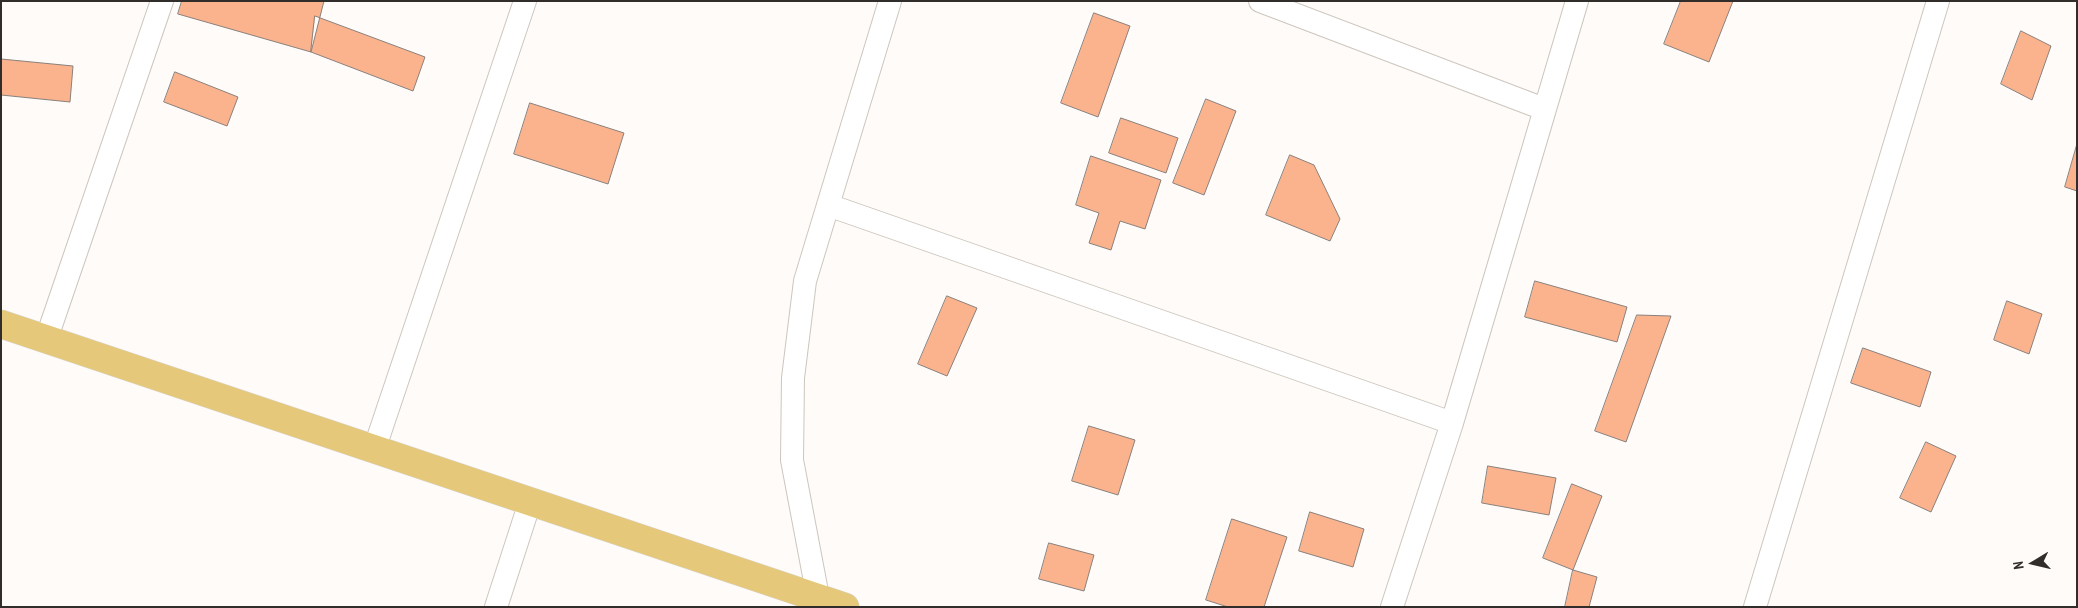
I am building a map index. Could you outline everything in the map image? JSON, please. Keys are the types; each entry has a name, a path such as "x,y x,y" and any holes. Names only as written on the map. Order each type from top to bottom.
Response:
{"main road":[{"path":"1,324 845,607"}],"street":[{"path":"46,340 162,1"},
{"path":"374,450 525,1"},
{"path":"818,597 792,460 793,378 805,281 890,1"},
{"path":"1260,1 1544,109"},
{"path":"1392,607 1452,423 1577,1"},
{"path":"1755,607 1938,1"},
{"path":"828,205 1452,423"},
{"path":"496,607 530,502"}],"building":[{"path":"182,1 324,1 311,52 178,14"},
{"path":"1681,1 1733,1 1709,62 1664,44"},
{"path":"1094,13 1130,26 1098,117 1061,103"},
{"path":"315,16 425,57 413,91 311,52"},
{"path":"2021,31 2051,46 2032,100 2001,84"},
{"path":"1,59 73,66 70,102 1,95"},
{"path":"175,72 238,97 227,126 164,102"},
{"path":"1206,99 1236,111 1204,195 1173,183"},
{"path":"530,103 624,133 608,184 514,154"},
{"path":"1121,118 1178,138 1166,173 1109,153"},
{"path":"2077,144 2077,191 2065,187"},
{"path":"1290,155 1314,165 1340,219 1330,241 1266,215"},
{"path":"1091,156 1161,180 1145,229 1120,221 1111,250 1089,243 1099,213 1076,205"},
{"path":"1535,281 1627,307 1617,342 1525,317"},
{"path":"947,296 977,308 947,376 918,364"},
{"path":"2007,301 2042,314 2029,354 1994,340"},
{"path":"1637,315 1671,316 1626,442 1595,431"},
{"path":"1863,348 1931,372 1920,407 1851,383"},
{"path":"1089,426 1135,440 1118,495 1072,481"},
{"path":"1926,442 1956,456 1931,512 1900,498"},
{"path":"1488,466 1556,478 1549,515 1482,503"},
{"path":"1572,484 1602,496 1573,570 1543,558"},
{"path":"1310,512 1364,529 1353,567 1299,551"},
{"path":"1232,519 1287,537 1264,607 1228,607 1206,600"},
{"path":"1049,543 1094,555 1084,591 1039,579"},
{"path":"1573,570 1597,577 1589,607 1565,607"}]}
